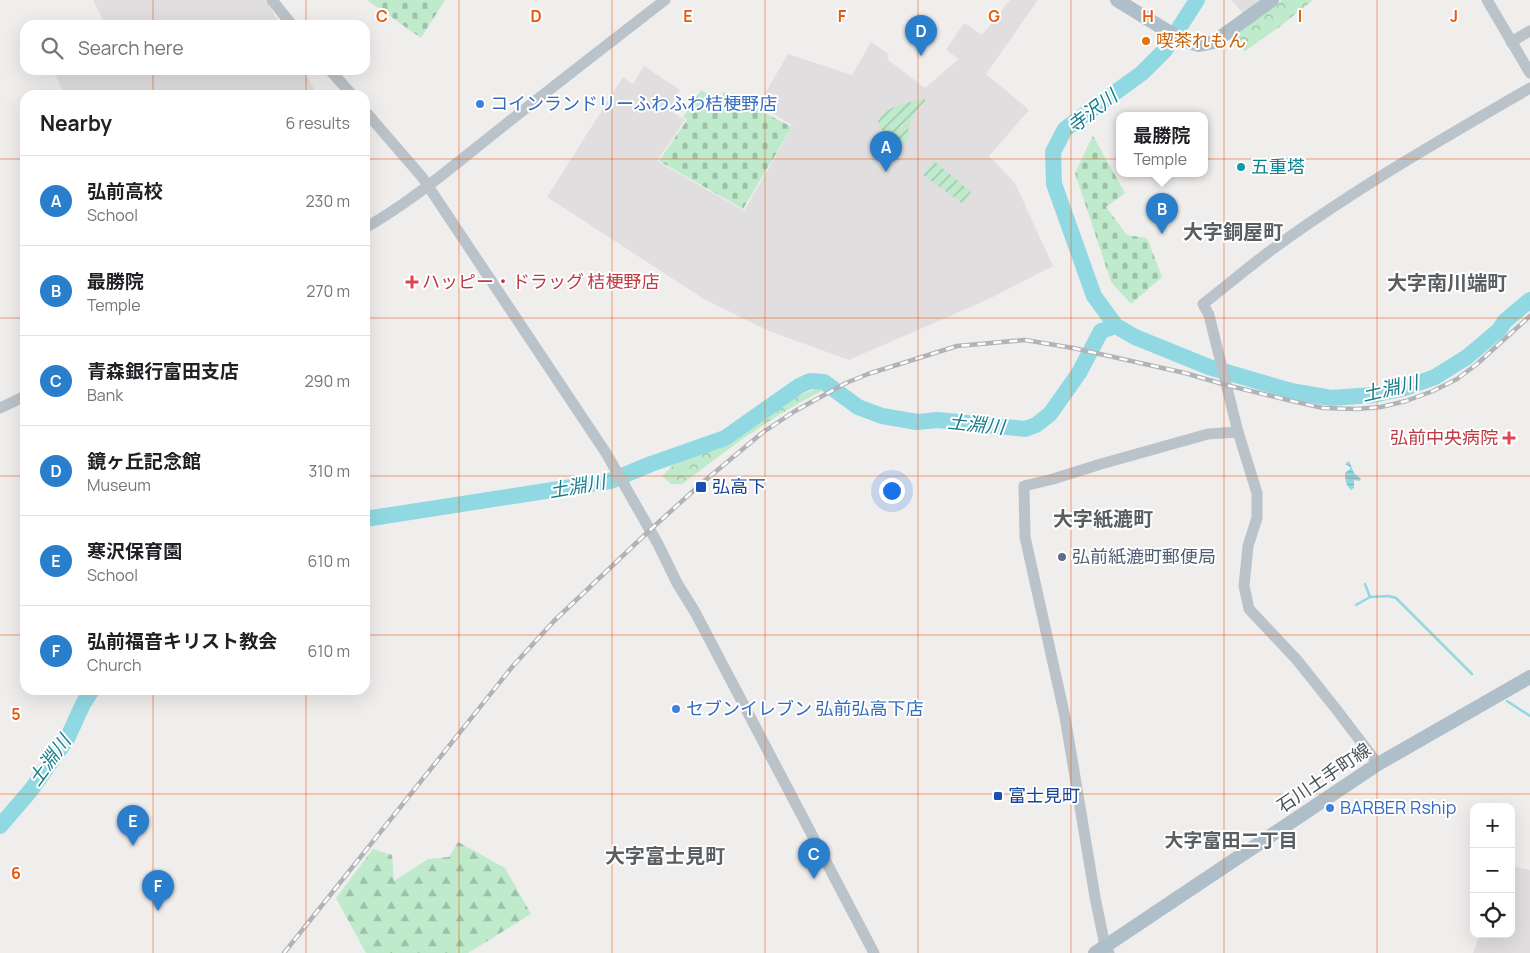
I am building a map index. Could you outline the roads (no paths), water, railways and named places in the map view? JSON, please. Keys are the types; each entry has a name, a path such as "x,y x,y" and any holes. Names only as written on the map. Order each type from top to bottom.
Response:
{"main road":[{"path":"1118,0 1182,40 1199,45 1214,42 1272,0"},
{"name":"石川土手町線","path":"1103,951 1378,764 1530,677"}],"street":[{"path":"272,0 288,20"},
{"path":"370,225 428,186 665,0"},
{"path":"1487,0 1530,74"},
{"path":"1511,42 1530,31"},
{"path":"334,75 348,90"},
{"path":"1378,764 1297,660 1249,610 1244,586 1248,546 1257,518 1257,493 1238,432 1221,357 1209,315 1203,304 1280,243 1342,202 1444,138 1530,88"},
{"path":"370,117 428,186 615,468 699,621 874,953"},
{"path":"0,408 20,398"},
{"path":"1103,951 1065,717 1025,537 1024,486 1208,434 1238,432"}],"water":[{"path":"1349,461 1354,473 1361,479 1360,481 1354,480 1354,488 1351,490 1345,476 1350,467 1345,464"}],"waterway":[{"name":"土淵川","path":"1197,0 1165,50 1142,73 1065,129 1053,152 1054,184 1094,296 1116,326 1135,337 1209,367 1291,391 1331,398 1373,395 1405,388 1435,377 1467,357 1530,300"},
{"name":"土淵川","path":"370,518 610,481 651,464 725,438 799,386 810,381 824,382 858,407 882,416 917,422 938,420 1025,429 1036,425 1050,414 1079,373 1101,331 1116,326"},
{"path":"1365,584 1370,597"},
{"path":"1356,605 1370,597 1389,596 1396,598 1472,674"},
{"name":"土淵川","path":"0,826 31,790 67,739 89,695"},
{"path":"1507,701 1530,716"}],"railway":[{"path":"284,953 512,667 554,621 650,530 762,433 795,411 846,383 868,374 957,346 1025,340 1073,348 1185,373 1226,385 1323,408 1357,409 1381,407 1406,401 1433,391 1457,379 1477,364 1530,316"}],"place":[{"name":"喫茶れもん","path":"1146,41"},
{"name":"鏡ヶ丘記念館","path":"921,56"},
{"name":"コインランドリーふわふわ桔梗野店","path":"480,104"},
{"name":"五重塔","path":"1241,167"},
{"name":"弘前高校","path":"886,172"},
{"name":"最勝院","path":"1162,234"},
{"name":"ハッピー・ドラッグ 桔梗野店","path":"412,282"},
{"name":"弘前中央病院","path":"1509,438"},
{"name":"弘高下","path":"701,487"},
{"name":"弘前紙漉町郵便局","path":"1062,557"},
{"name":"セブンイレブン 弘前弘高下店","path":"676,709"},
{"name":"富士見町","path":"998,796"},
{"name":"BARBER Rship","path":"1330,808"},
{"name":"寒沢保育園","path":"133,846"},
{"name":"青森銀行富田支店","path":"814,879"},
{"name":"弘前福音キリスト教会","path":"158,911"}],"district":[{"name":"大字銅屋町","path":"1233,232"},
{"name":"大字南川端町","path":"1447,283"},
{"name":"大字紙漉町","path":"1103,519"},
{"name":"大字富田二丁目","path":"1231,840"},
{"name":"大字富士見町","path":"665,856"}],"water label":[{"name":"寺沢川","path":"1092,111"}]}
